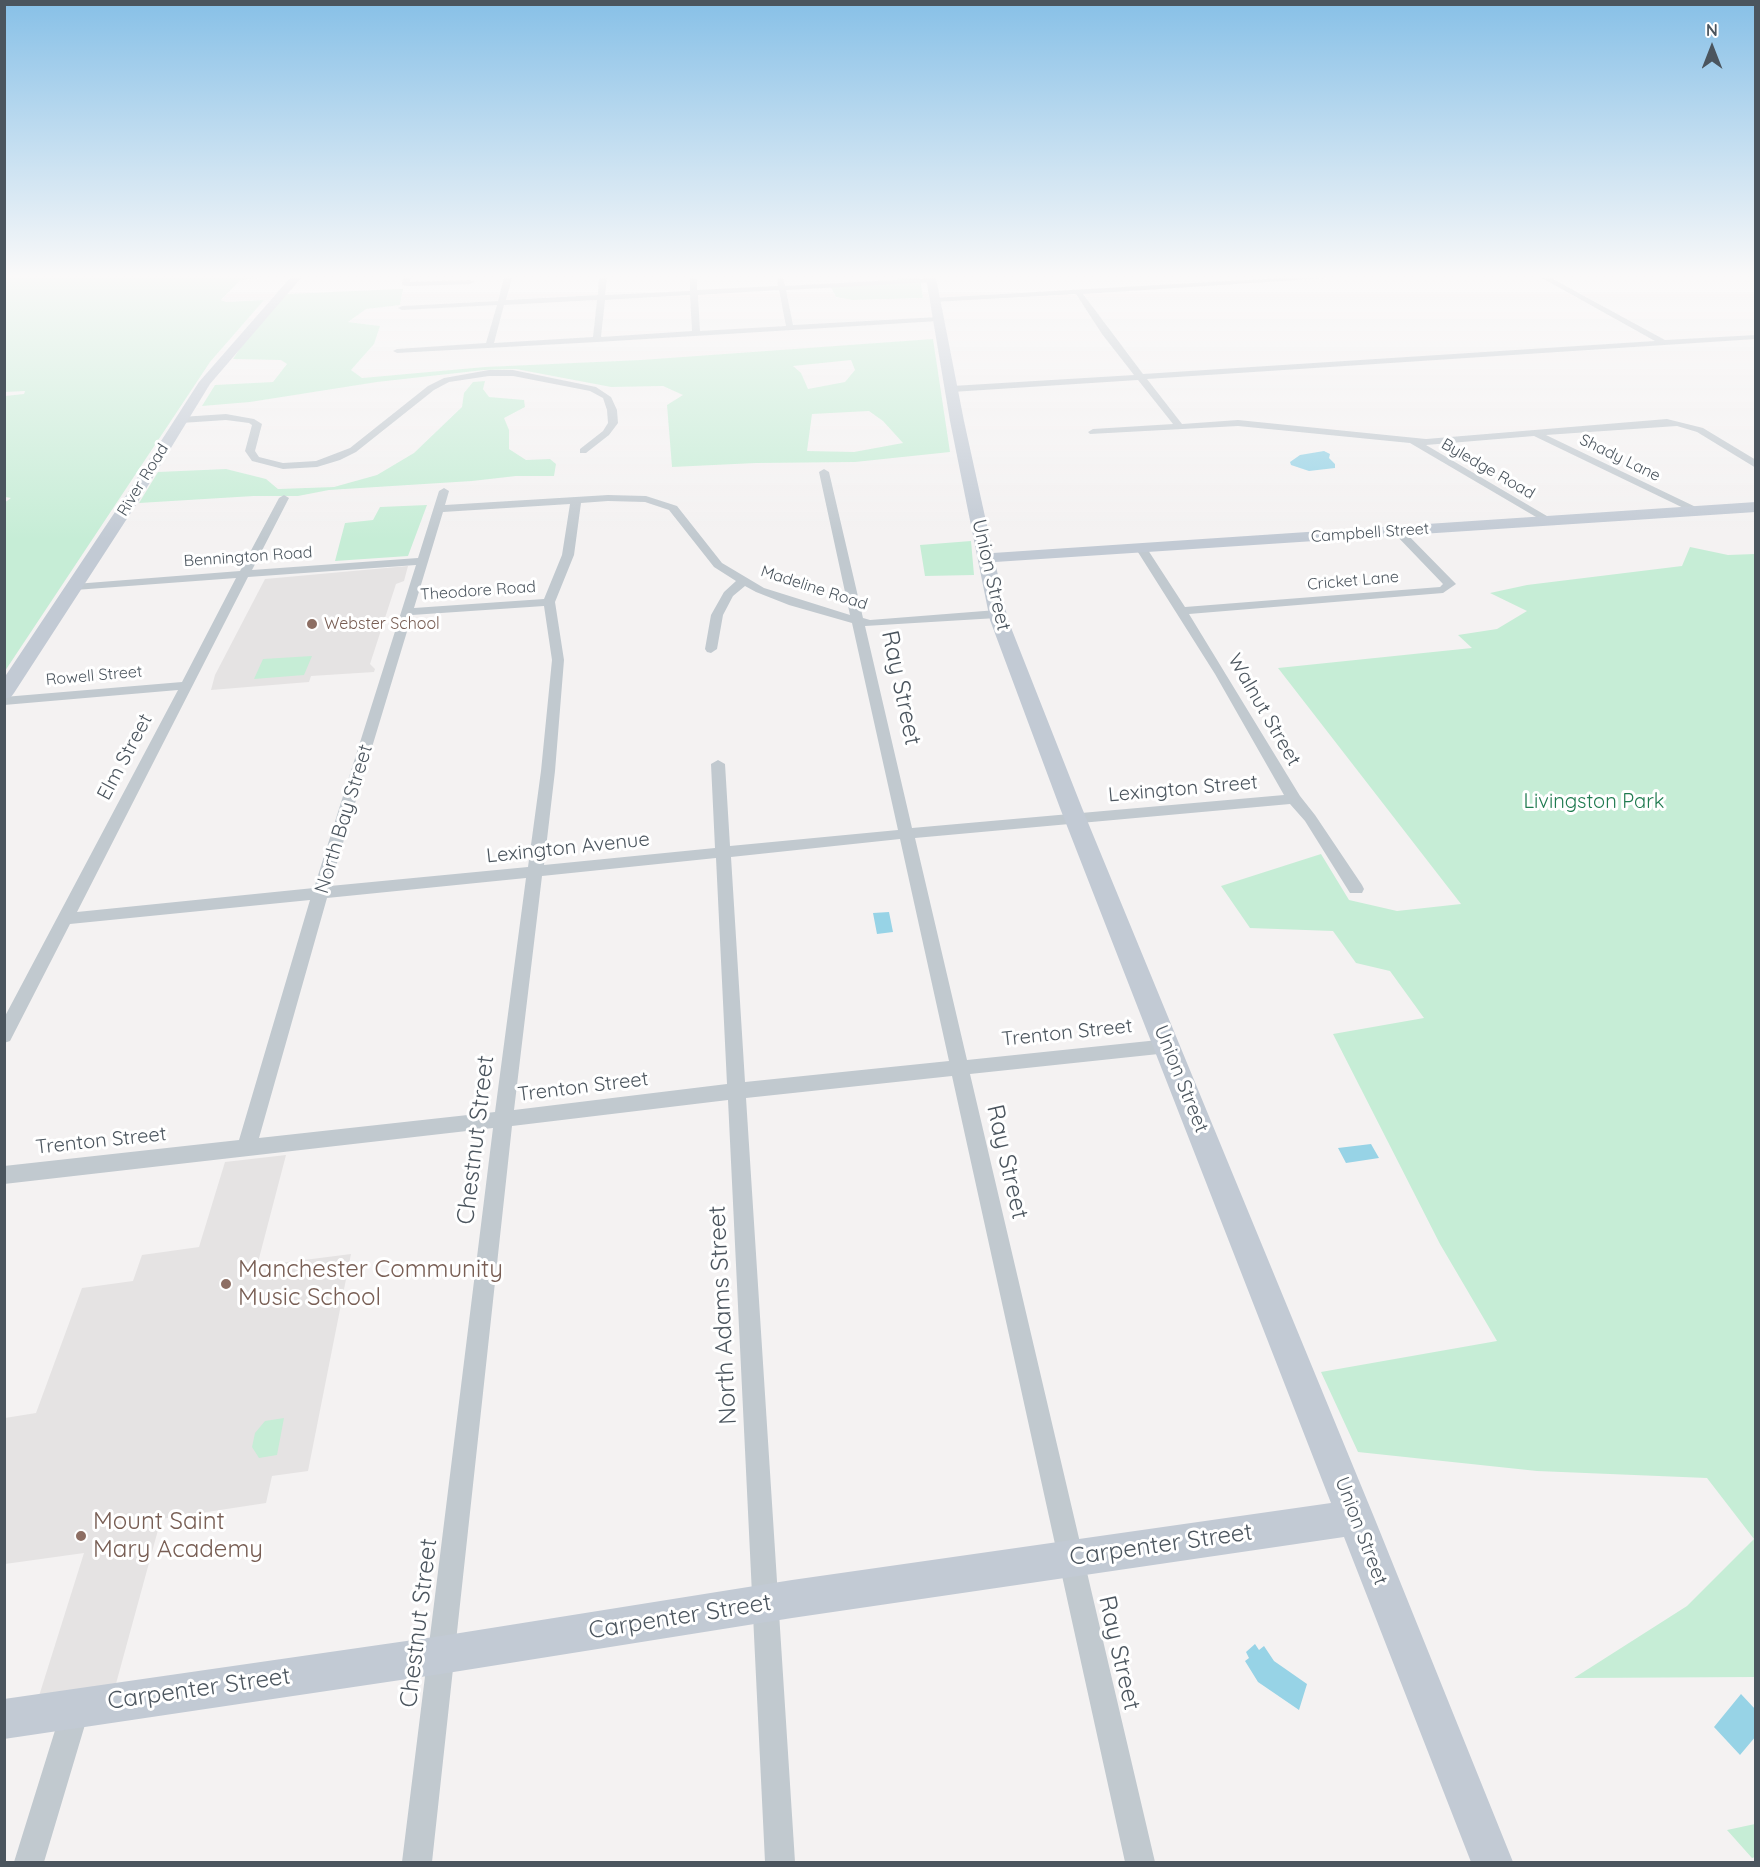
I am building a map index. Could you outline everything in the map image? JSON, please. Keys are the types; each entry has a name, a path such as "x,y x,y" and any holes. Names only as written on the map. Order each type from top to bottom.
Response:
{"street":[{"name":"River Road","path":"4,693 211,375 220,365"},
{"name":"Union Street","path":"947,365 997,614 1076,819 1492,1863"},
{"path":"1132,365 1179,426"},
{"path":"952,389 1314,365"},
{"path":"182,420 226,417 251,421 257,424 250,451 255,459 283,466 317,464 353,450 431,388 447,380 489,373 513,373 592,389 607,397 612,410 613,423 606,433 583,451"},
{"path":"1093,432 1249,423 1413,442 1656,422 1678,423 1700,430 1755,465"},
{"name":"Shady Lane","path":"1532,432 1696,511"},
{"name":"Byledge Road","path":"1413,442 1548,521"},
{"name":"Ray Street","path":"824,472 1140,1863"},
{"name":"North Bay Street","path":"247,1147 320,894 444,491"},
{"name":"Madeline Road","path":"439,509 629,497 668,505 678,514 718,565 743,581 793,602 860,623 880,624 997,614"},
{"name":"Elm Street","path":"4,1036 284,498"},
{"path":"549,603 568,555 576,500"},
{"name":"Campbell Street","path":"985,558 1755,507"},
{"name":"Cricket Lane","path":"1182,612 1443,590 1450,584 1398,531"},
{"name":"Walnut Street","path":"1142,549 1294,799 1310,818 1356,889"},
{"name":"Bennington Road","path":"75,587 423,561"},
{"path":"711,649 717,615 728,594 743,581"},
{"name":"Theodore Road","path":"408,612 549,603"},
{"name":"Chestnut Street","path":"417,1863 557,674 557,649 549,603"},
{"name":"Rowell Street","path":"4,701 186,685"},
{"name":"North Adams Street","path":"718,764 725,852 780,1863"},
{"name":"Lexington Street","path":"1076,819 1294,799"},
{"name":"Lexington Avenue","path":"65,919 906,834 1076,819"},
{"name":"Trenton Street","path":"4,1175 737,1091 1168,1046"},
{"name":"Carpenter Street","path":"4,1719 441,1655 766,1602 1356,1517"},
{"path":"29,1863 76,1707"}],"shaded area":[{"name":"Webster School","path":"408,566 404,581 396,584 370,664 375,669 374,672 311,676 309,682 211,690 215,675 265,579"},
{"path":"286,1155 257,1266 351,1254 308,1471 272,1476 266,1503 161,1519 111,1702 33,1715 84,1553 5,1564 5,1418 36,1413 82,1288 133,1281 142,1255 199,1247 225,1162"}],"green space":[{"path":"5,365 208,365 5,671 4,503 11,498 5,497 5,396 24,394 25,391 5,392"},
{"path":"286,365 355,365 351,370 362,378 527,365 801,365 793,366 801,373 808,389 845,382 855,370 853,365 937,365 950,452 855,462 672,467 667,405 683,395 663,386 611,387 516,369 484,370 377,382 250,402 202,406 215,385 273,382","holes":["869,411 883,421 903,443 854,452 807,451 812,414"]},
{"path":"485,381 483,389 489,397 524,400 525,407 504,418 509,430 509,449 526,460 550,459 556,464 554,476 516,476 329,490 298,496 254,496 139,503 158,472 226,469 266,479 278,489 334,487 377,475 414,453 462,407 464,393 473,382"},
{"path":"427,505 408,556 335,561 345,523 373,520 380,507"},
{"path":"971,541 974,575 925,576 920,545"},
{"name":"Livingston Park","path":"1690,547 1728,555 1755,554 1755,1677 1574,1678 1687,1606 1754,1539 1707,1478 1537,1471 1358,1452 1321,1372 1497,1341 1440,1244 1333,1034 1424,1018 1390,971 1356,963 1333,931 1250,928 1221,886 1321,854 1349,900 1397,911 1461,904 1278,668 1472,648 1458,635 1497,629 1527,611 1490,593 1527,585 1682,566"},
{"path":"312,656 304,675 254,679 263,659"},
{"path":"284,1418 277,1455 259,1458 252,1447 255,1433 265,1421"},
{"path":"1755,1824 1755,1857 1752,1858 1727,1830"}],"water":[{"path":"1324,451 1330,454 1329,458 1335,464 1335,468 1309,471 1291,465 1290,462 1300,455"},
{"path":"889,912 893,932 877,934 873,913"},
{"path":"1371,1144 1379,1158 1346,1163 1338,1148"},
{"path":"1255,1644 1259,1650 1264,1646 1274,1661 1307,1684 1299,1710 1258,1682 1245,1661 1249,1658 1246,1652"},
{"path":"1741,1694 1755,1709 1756,1736 1740,1755 1714,1727"}],"place":[{"name":"Webster School","path":"312,624"},
{"name":"Manchester Community Music School","path":"226,1284"},
{"name":"Mount Saint Mary Academy","path":"81,1536"}]}
